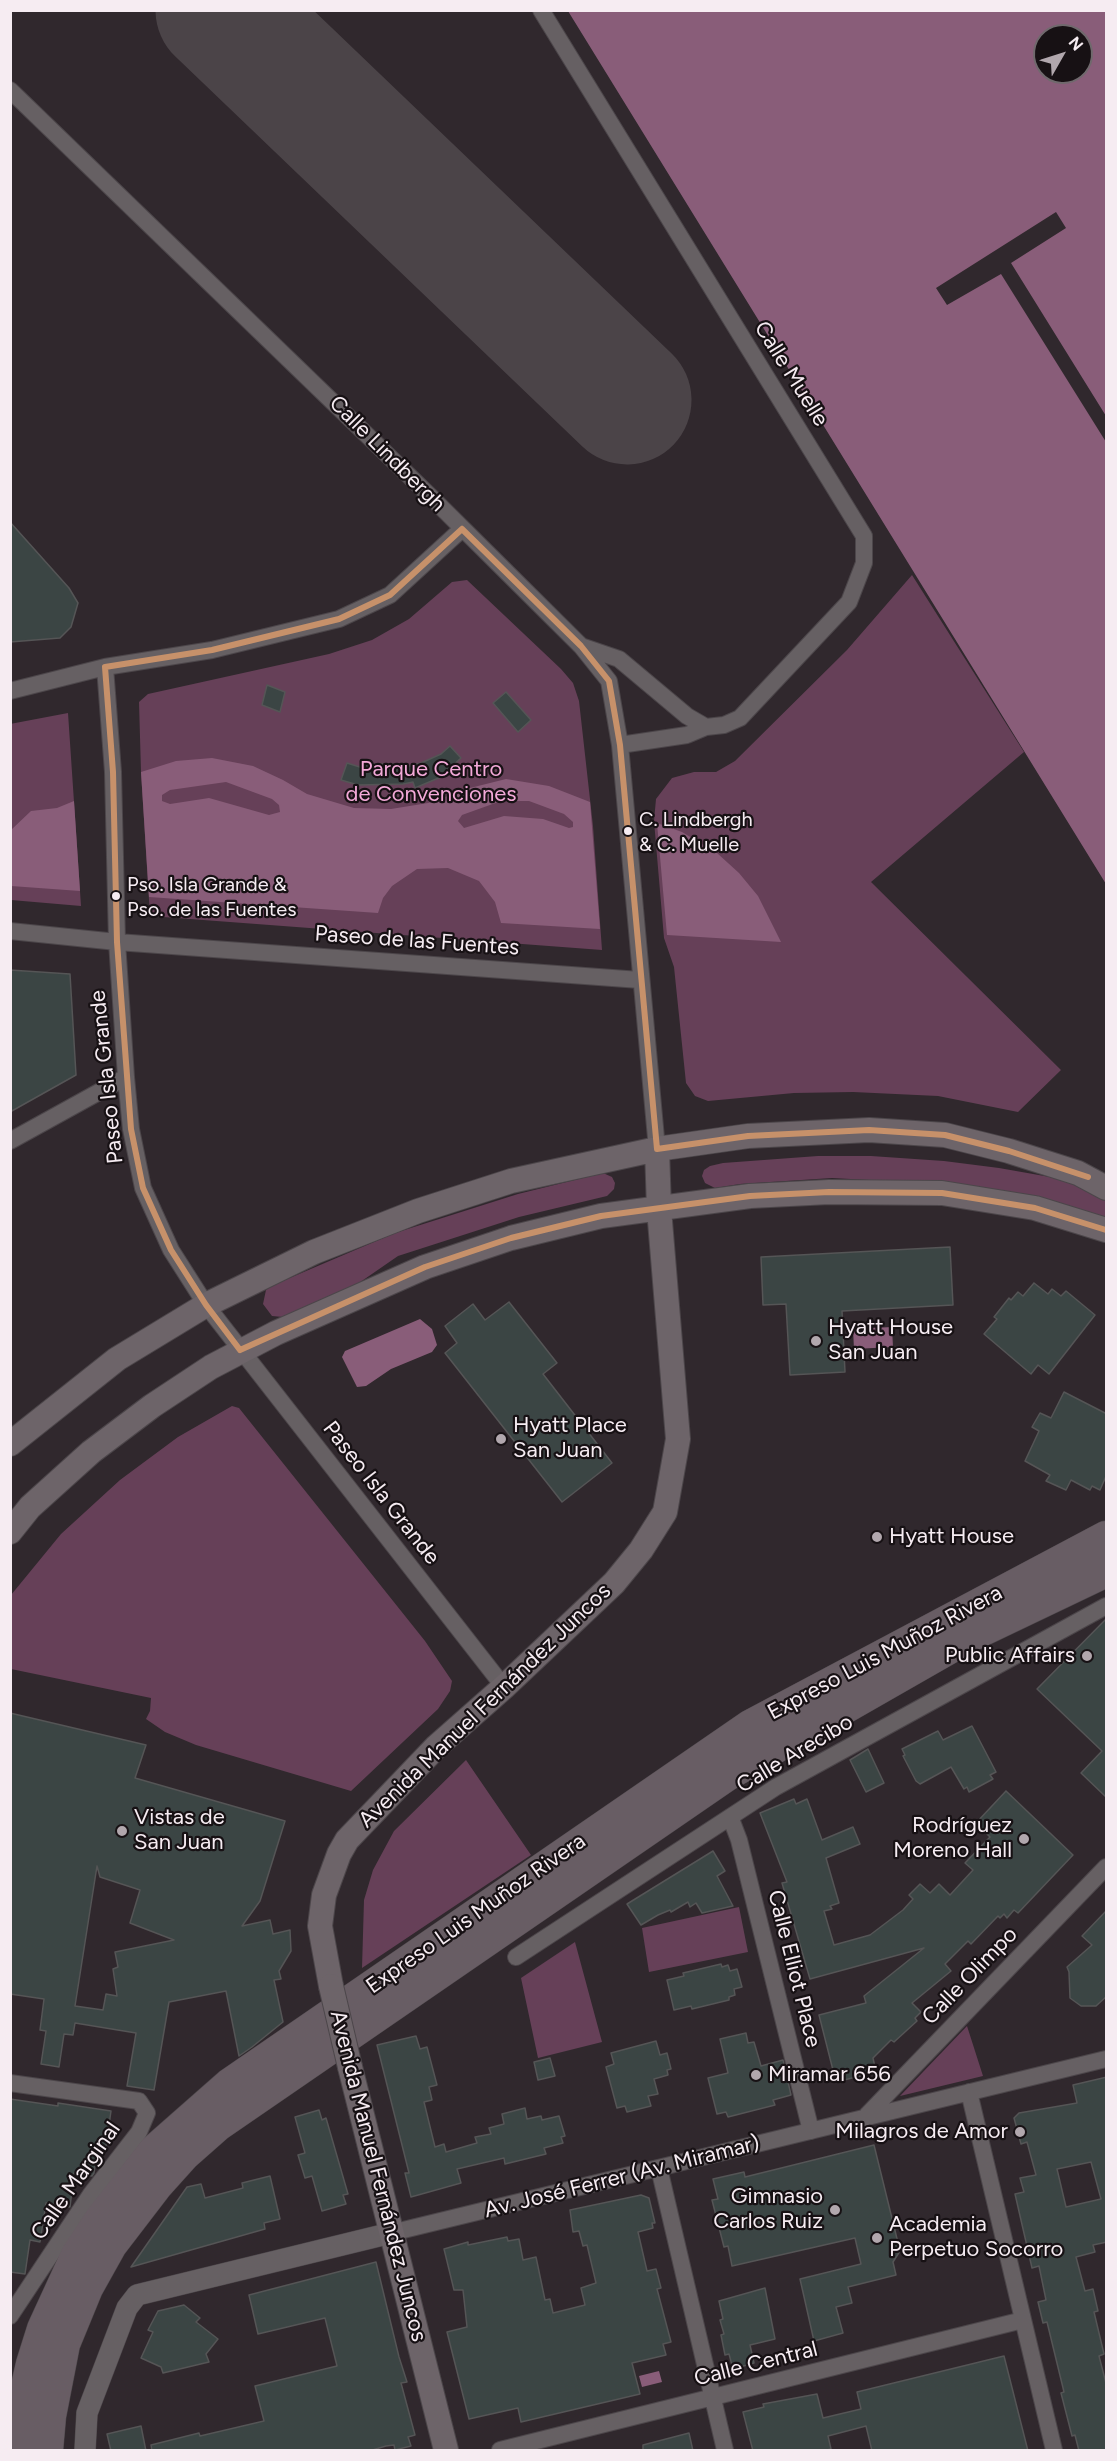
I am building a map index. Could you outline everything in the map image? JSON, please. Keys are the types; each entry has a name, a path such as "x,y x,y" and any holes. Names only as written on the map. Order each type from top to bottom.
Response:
{"highway":[{"name":"Expreso Luis Muñoz Rivera","path":"19,2451 22,2408 32,2364 43,2329 77,2255 100,2220 155,2150 230,2084 750,1726 1107,1538"},
{"name":"Expreso Luis Muñoz Rivera","path":"47,2451 50,2416 64,2344 87,2288 111,2245 157,2185 184,2155 218,2125 727,1775 970,1636 1107,1571"}],"main road":[{"path":"10,1444 117,1359 207,1305 314,1252 418,1211 511,1181 657,1149 748,1136 869,1130 945,1135 1009,1151 1078,1173 1107,1188"},
{"name":"Calle Lindbergh","path":"657,1149 659,1209"},
{"path":"10,1532 30,1507 91,1452 152,1406 240,1350 424,1267 512,1238 601,1216 750,1196 829,1192 942,1193 1035,1208 1107,1230"},
{"name":"Avenida Manuel Fernández Juncos","path":"446,2451 331,1986 320,1926 324,1895 343,1847 351,1835 436,1747 504,1687 614,1583 641,1550 665,1512 678,1439 659,1209"}],"street":[{"name":"Calle Muelle","path":"541,10 864,536 864,564 849,602 740,718 724,725 706,727 687,735 620,745"},
{"name":"Calle Lindbergh","path":"10,90 308,376 581,646 609,681 620,745 657,1149"},
{"path":"10,691 105,668 212,650 339,619 390,595 462,529"},
{"path":"581,646 619,659 687,716 706,727"},
{"name":"Paseo Isla Grande","path":"105,668 113,772 117,942 126,1077 131,1129 143,1188 171,1250 207,1305 504,1687"},
{"name":"Paseo de las Fuentes","path":"10,931 117,942 640,980"},
{"path":"10,1140 126,1077"},
{"name":"Calle Arecibo","path":"516,1957 731,1819 776,1787 1107,1606"},
{"name":"Calle Elliot Place","path":"731,1819 739,1840 811,2131"},
{"name":"Calle Olimpo","path":"866,2116 1107,1867"},
{"name":"Av. José Ferrer (Av. Miramar)","path":"86,2451 87,2413 127,2308 137,2295 1107,2059"},
{"name":"Calle Marginal","path":"10,2083 139,2101 147,2113 139,2132 91,2194 16,2303 10,2316"},
{"path":"969,2092 1054,2451"},
{"path":"659,2168 725,2451"},
{"name":"Calle Central","path":"500,2451 1023,2320"}],"green space":[{"path":"912,575 1024,752 871,882 1061,1070 1018,1112 938,1096 853,1092 794,1093 708,1101 695,1096 686,1083 674,967 664,938 654,821 656,799 672,778 694,772 716,772 735,761 847,650"},
{"name":"Parque Centro de Convenciones","path":"467,580 573,683 579,701 593,826 602,950 150,916 139,702 148,694 329,654 372,640 409,619 452,582"},
{"path":"68,713 81,906 11,900 10,724"},
{"path":"818,1156 871,1156 944,1161 1050,1177 1082,1186 1106,1199 1106,1217 1040,1198 959,1185 832,1178 740,1184 715,1188 705,1183 702,1176 704,1170 710,1166 723,1163"},
{"path":"603,1173 612,1177 615,1183 614,1189 607,1196 519,1217 398,1256 356,1285 283,1317 272,1316 263,1304 266,1290 271,1286 395,1233 518,1194"},
{"path":"232,1406 239,1408 425,1641 452,1681 450,1691 438,1709 351,1791 196,1745 165,1732 146,1719 150,1711 151,1698 11,1669 11,1595 61,1534 120,1480 178,1437"},
{"path":"466,1760 531,1855 362,1968 364,1900 373,1870 394,1831"},
{"path":"739,1907 748,1952 649,1972 642,1928"},
{"path":"575,1942 602,2042 538,2058 521,1978"},
{"path":"967,2026 983,2076 900,2096"}],"shaded area":[{"path":"568,11 1106,11 1106,884"},
{"path":"212,758 253,766 307,794 354,808 391,809 428,803 470,788 506,779 549,786 590,802 600,929 501,923 495,902 479,881 448,868 417,869 392,886 383,898 378,913 149,897 141,772 176,761","holes":["226,782 272,799 279,805 280,812 269,815 209,798 170,804 162,801 162,795 170,790","501,801 529,801 564,814 573,822 573,827 569,828 543,819 504,816 464,828 458,821 462,815"]},
{"path":"74,801 80,891 11,886 11,830 31,811 57,808"},
{"path":"657,823 682,832 717,853 739,873 758,896 781,942 667,935"},
{"path":"420,1319 432,1329 437,1345 432,1352 391,1369 366,1386 357,1387 342,1357 345,1351"},
{"path":"892,1327 893,1347 854,1349 853,1329"},
{"path":"659,2371 662,2382 642,2387 639,2376"}],"pier":[{"path":"1056,212 1066,228 1011,263 1106,416 1106,442 1001,274 947,305 936,288"}],"building":[{"path":"10,522 69,588 78,603 71,627 60,638 10,642"},
{"path":"267,685 285,692 280,712 262,705"},
{"path":"506,692 531,720 518,732 493,703"},
{"path":"450,746 461,758 447,771 448,774 415,788 413,782 358,785 341,780 347,763 363,768 364,764 395,764 397,769 421,763 441,754"},
{"path":"10,970 70,974 76,1075 10,1112"},
{"name":"Hyatt House San Juan","path":"950,1247 953,1305 842,1311 845,1372 790,1375 786,1304 763,1305 761,1257"},
{"path":"1034,1283 1048,1294 1052,1289 1061,1296 1066,1291 1095,1315 1049,1374 1038,1365 1031,1374 984,1334 997,1319 994,1317 1009,1298 1011,1300 1018,1292 1023,1296"},
{"path":"509,1302 557,1363 543,1374 612,1463 562,1502 445,1353 457,1343 445,1326 473,1304 485,1320"},
{"path":"1064,1392 1107,1414 1107,1474 1100,1490 1092,1486 1090,1490 1071,1480 1066,1490 1046,1481 1050,1475 1025,1461 1039,1431 1032,1427 1040,1413 1051,1418"},
{"name":"Public Affairs","path":"1107,1618 1107,1798 1081,1773 1102,1751 1037,1689"},
{"path":"10,1713 146,1745 135,1778 285,1821 260,1901 242,1926 270,1920 273,1934 290,1930 291,1951 279,1971 281,1979 274,1980 283,2022 239,2056 226,1991 169,2002 154,2090 127,2086 136,2033 75,2023 73,2035 64,2034 59,2067 41,2064 46,2031 40,2030 44,1999 10,1994","holes":["97,1866 100,1877 140,1890 130,1923 174,1940 115,1952 118,1967 113,1969 117,1996 106,1994 103,2010 75,2006"]},
{"path":"972,1726 996,1772 990,1775 993,1779 969,1792 967,1787 964,1789 951,1767 920,1784 916,1781 903,1756 905,1755 902,1749 938,1731 943,1740"},
{"path":"868,1749 884,1783 866,1792 850,1760"},
{"path":"1006,1791 1073,1855 1018,1913 1014,1910 1007,1918 1004,1914 1000,1918 998,1916 971,1944 968,1941 945,1964 951,1971 912,2003 921,2012 915,2018 917,2021 894,2042 891,2040 873,2058 876,2072 836,2082 819,2015 866,2003 864,1996 924,1948 810,1979 782,1883 787,1882 760,1813 794,1799 796,1804 807,1799 822,1840 853,1827 860,1844 826,1858 839,1903 830,1906 832,1909 824,1911 834,1945 870,1935 903,1910 913,1899 909,1895 920,1884 930,1893 939,1884 950,1895 973,1870 965,1863 990,1837 976,1823"},
{"path":"713,1851 725,1871 717,1876 733,1906 702,1913 696,1903 690,1907 688,1902 641,1925 627,1904"},
{"path":"1107,1910 1107,1996 1096,2006 1081,2006 1070,1998 1067,1967 1092,1945 1082,1936"},
{"path":"721,1964 722,1967 728,1965 730,1971 737,1969 742,1987 734,1989 735,1995 729,1997 729,2000 692,2009 691,2006 674,2010 667,1980 684,1976 683,1973"},
{"name":"Miramar 656","path":"746,2033 748,2043 754,2042 761,2066 783,2060 791,2095 773,2100 775,2105 728,2117 726,2112 717,2114 708,2078 728,2073 720,2039"},
{"path":"416,2036 420,2049 427,2047 437,2085 429,2087 432,2100 424,2102 435,2147 444,2144 446,2152 477,2143 475,2137 491,2134 489,2128 504,2124 502,2114 525,2108 527,2119 541,2116 542,2120 559,2116 565,2136 561,2137 563,2143 544,2148 546,2154 505,2164 504,2158 457,2169 461,2183 411,2197 405,2173 409,2173 377,2045"},
{"path":"656,2041 660,2055 667,2053 671,2069 667,2070 668,2075 654,2079 658,2094 648,2096 651,2106 627,2112 625,2106 617,2108 606,2067 614,2064 611,2053"},
{"path":"550,2058 555,2076 538,2080 534,2062"},
{"path":"1107,2077 1107,2242 1093,2245 1095,2252 1076,2257 1085,2291 1093,2289 1098,2311 1094,2312 1104,2354 1099,2356 1107,2387 1107,2451 1079,2451 1075,2435 1072,2436 1047,2322 1043,2323 1038,2302 1046,2300 1039,2266 1032,2268 1015,2194 1024,2192 1020,2178 1036,2175 1027,2142 1021,2144 1014,2118 1019,2113 1077,2103 1073,2085","holes":["1091,2162 1101,2199 1066,2207 1057,2169"]},
{"path":"10,2099 111,2111 106,2146 98,2145 92,2176 74,2173 70,2207 46,2203 40,2242 30,2240 25,2274 10,2272"},
{"path":"319,2110 322,2120 326,2118 348,2194 343,2195 346,2204 322,2211 312,2176 305,2178 298,2155 305,2153 295,2117"},
{"name":"Gimnasio Carlos Ruiz","path":"874,2145 900,2251 893,2262 896,2275 848,2287 852,2303 836,2307 843,2333 814,2341 800,2279 861,2264 855,2238 732,2266 728,2246 724,2247 712,2200 718,2199 713,2179 744,2172 745,2177"},
{"path":"270,2176 280,2219 264,2223 265,2229 131,2267 187,2187 201,2184 205,2198 243,2188 242,2183"},
{"path":"641,2195 649,2198 655,2223 652,2223 653,2228 638,2232 647,2271 656,2269 661,2288 657,2289 671,2342 663,2344 666,2355 632,2363 640,2394 521,2422 518,2408 469,2419 447,2332 467,2327 463,2290 454,2290 444,2249 468,2242 468,2245 507,2237 508,2241 519,2239 523,2260 536,2257 545,2300 550,2299 553,2313 585,2305 581,2288 596,2283 587,2245 583,2246 579,2231 573,2232 570,2210"},
{"path":"376,2262 407,2382 401,2383 415,2435 408,2437 411,2446 395,2450 394,2445 369,2451 152,2451 151,2445 264,2421 255,2386 337,2366 325,2318 258,2334 249,2295"},
{"path":"765,2288 775,2339 750,2345 754,2363 733,2369 729,2354 725,2355 721,2335 724,2334 720,2320 723,2319 719,2301"},
{"path":"184,2305 200,2318 196,2322 218,2339 206,2354 209,2362 163,2373 161,2367 141,2358 153,2332 148,2330 158,2311"},
{"path":"1004,2356 1028,2451 872,2451 866,2426 828,2436 831,2449 823,2451 753,2451 743,2412 764,2407 763,2404 817,2394 823,2418 861,2409 857,2392"},
{"path":"141,2426 146,2451 111,2451 107,2434"},
{"path":"689,2433 693,2451 643,2451 643,2445"}],"runway":[{"path":"220,10 627,400"}],"transit line":[{"path":"462,529 581,646 609,681 620,745 657,1149"},
{"path":"105,667 212,650 339,619 390,595 462,529"},
{"path":"105,667 113,772 117,942 131,1129 143,1188 171,1250 206,1305 240,1350"},
{"path":"657,1149 748,1136 869,1130 945,1135 1009,1151 1088,1177"},
{"path":"240,1350 425,1267 511,1238 601,1216 750,1196 829,1192 942,1193 1035,1208 1106,1230"}],"place":[{"name":"C. Lindbergh & C. Muelle","path":"628,831"},
{"name":"Pso. Isla Grande & Pso. de las Fuentes","path":"116,896"},
{"name":"Hyatt House San Juan","path":"816,1341"},
{"name":"Hyatt Place San Juan","path":"501,1439"},
{"name":"Hyatt House","path":"877,1537"},
{"name":"Public Affairs","path":"1087,1656"},
{"name":"Vistas de San Juan","path":"122,1831"},
{"name":"Rodríguez Moreno Hall","path":"1024,1839"},
{"name":"Miramar 656","path":"756,2075"},
{"name":"Milagros de Amor","path":"1020,2132"},
{"name":"Gimnasio Carlos Ruiz","path":"835,2210"},
{"name":"Academia Perpetuo Socorro","path":"877,2238"}]}
